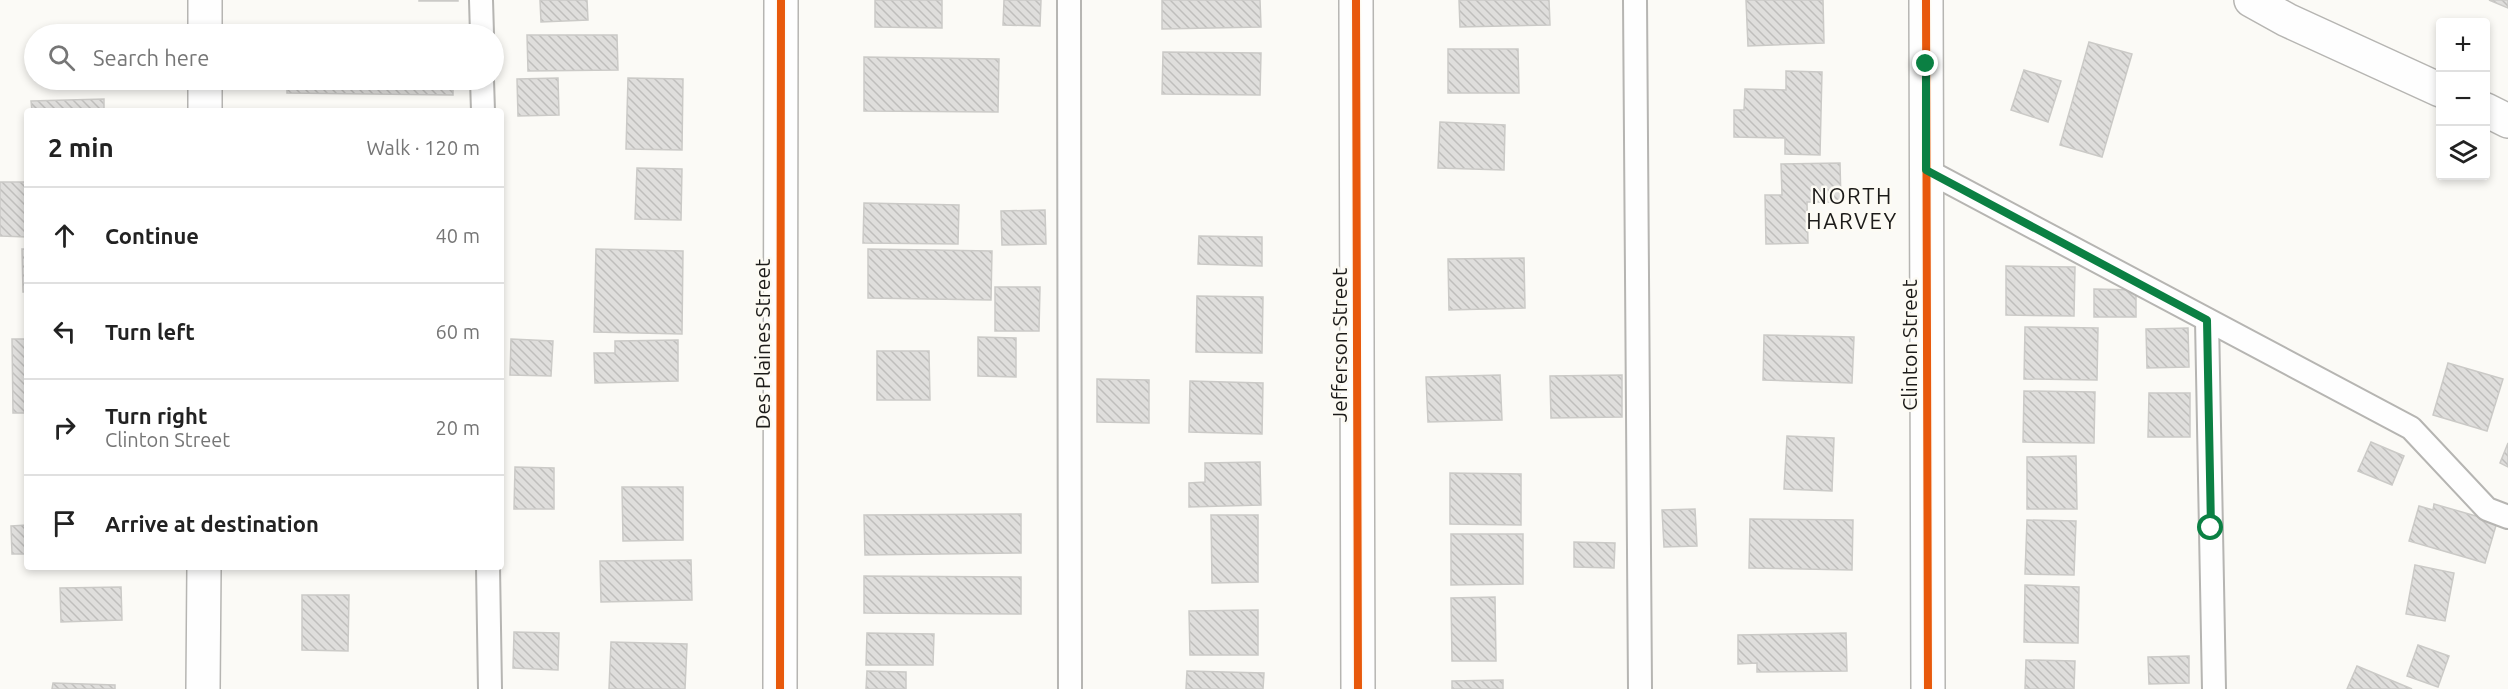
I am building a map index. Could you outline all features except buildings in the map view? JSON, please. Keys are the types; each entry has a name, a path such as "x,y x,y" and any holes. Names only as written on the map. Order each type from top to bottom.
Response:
{"street":[{"path":"205,0 205,24"},
{"name":"Des Plaines Street","path":"780,689 781,0"},
{"name":"Jefferson Street","path":"1356,0 1358,689"},
{"name":"Clinton Street","path":"1926,0 1928,689"},
{"path":"2251,0 2287,20 2436,88"},
{"path":"205,90 205,108"},
{"path":"2490,112 2508,120"},
{"path":"203,689 204,570"}],"lane":[{"path":"482,0 482,24"},
{"path":"1068,0 1070,689"},
{"path":"1635,0 1640,689"},
{"path":"482,90 483,108"},
{"path":"1926,170 2411,428 2487,509 2508,518"},
{"path":"2207,320 2214,689"},
{"path":"488,570 490,689"}],"cycle path":[{"path":"780,689 781,0"},
{"path":"1356,0 1358,689"},
{"path":"1926,0 1928,689"}],"district":[{"name":"NORTH HARVEY","path":"1852,208"}],"route":[{"path":"1926,64 1926,170 2207,320 2211,528"}]}
